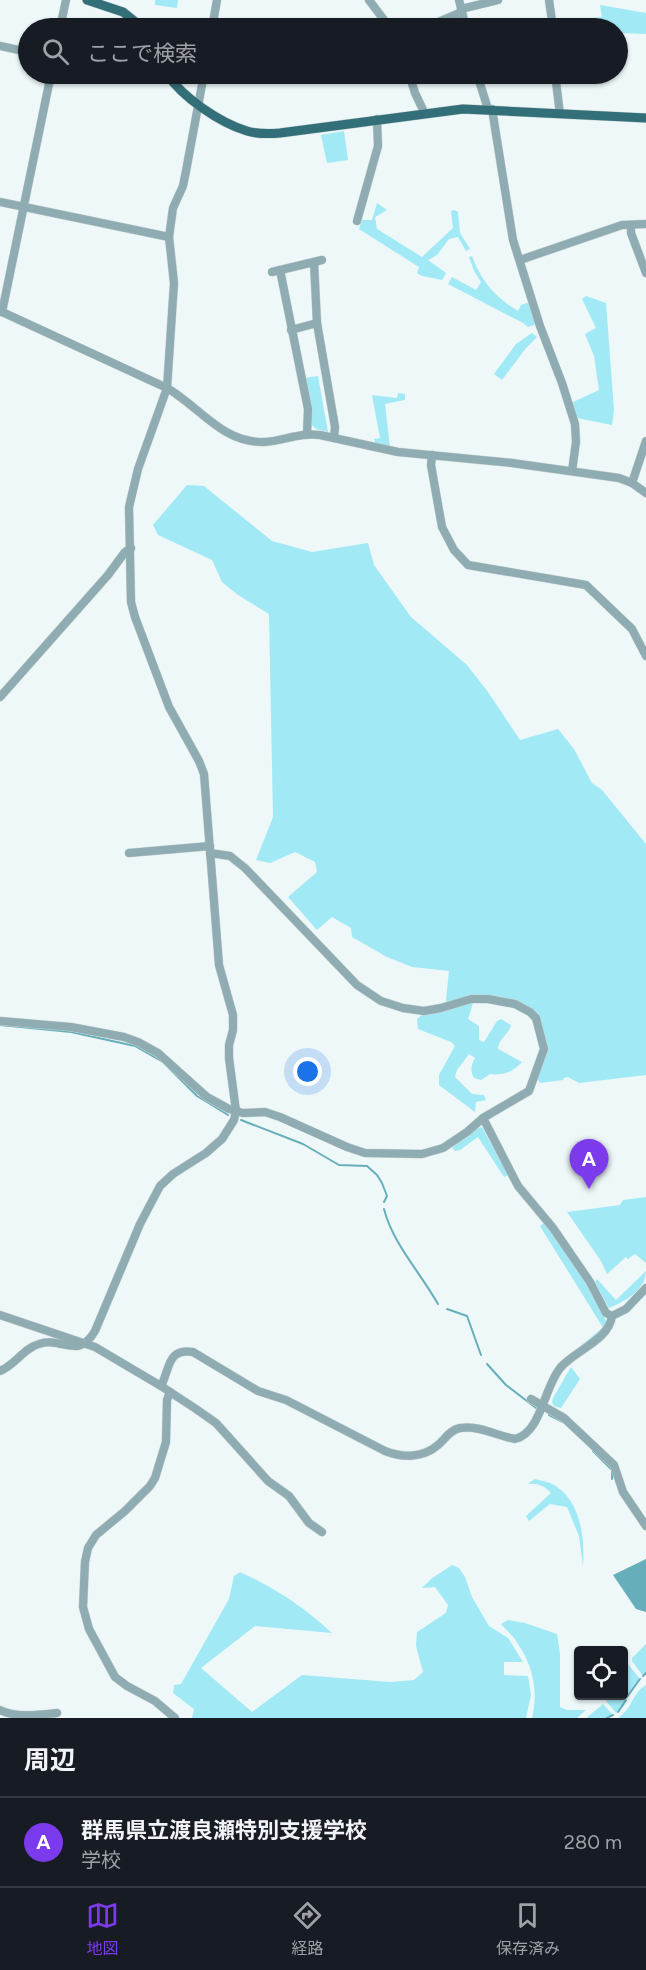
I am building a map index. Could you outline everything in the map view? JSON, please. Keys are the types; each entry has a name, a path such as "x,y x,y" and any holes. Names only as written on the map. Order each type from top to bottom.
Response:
{"main road":[{"path":"87,0 100,2 123,12 130,18"},
{"path":"175,84 198,104 235,127 259,133 280,133 451,110 490,109 646,118"}],"street":[{"path":"62,18 66,0"},
{"path":"214,18 217,0"},
{"path":"369,0 382,18"},
{"path":"459,0 463,18"},
{"path":"446,18 498,0"},
{"path":"549,0 552,18"},
{"path":"0,46 18,50"},
{"path":"49,84 1,312 167,388 218,428 238,438 264,442 307,434 385,450 619,478 632,483 646,493"},
{"path":"0,1371 8,1368 38,1344 48,1342 77,1347 85,1344 95,1331 140,1224 160,1186 222,1139 232,1125 236,1111 229,1058 233,1015 219,965 204,774 200,761 169,707 131,602 129,507 141,460 167,388 174,283 169,237 173,208 183,186 202,84"},
{"path":"412,84 425,114"},
{"path":"481,84 490,109 512,233 540,326 575,424 576,442 572,471"},
{"path":"556,84 560,114"},
{"path":"357,221 378,146 377,119"},
{"path":"0,202 169,237"},
{"path":"520,260 622,225 646,224"},
{"path":"631,226 631,233 646,273"},
{"path":"307,434 308,409 276,271 318,261 317,323 335,427 334,438"},
{"path":"291,330 317,323"},
{"path":"632,483 646,441"},
{"path":"432,455 431,465 442,527 448,539 468,565 586,585 632,629 646,656"},
{"path":"0,697 108,575 125,552 131,548"},
{"path":"0,1021 71,1027 124,1036 138,1042 169,1062 207,1098 243,1113 265,1112 280,1117 347,1147 373,1154 413,1154 438,1150 455,1142 483,1118 529,1091 532,1086 544,1049 534,1015 514,1005 488,999 471,999 424,1011 403,1008 381,1001 357,985 245,868 226,854 210,850 129,853"},
{"path":"483,1118 518,1186 553,1228 590,1282 606,1313 612,1316"},
{"path":"612,1316 627,1309 646,1288"},
{"path":"0,1315 85,1344 115,1358 162,1386 216,1423 268,1481 289,1496 309,1523 322,1532"},
{"path":"162,1386 171,1360 182,1352 193,1352 258,1391 286,1400 385,1451 408,1456 427,1452 438,1445 451,1431 461,1428 515,1439 521,1438 533,1426 560,1368 609,1329 612,1316"},
{"path":"170,1392 167,1400 166,1442 155,1478 146,1491 96,1534 91,1542 86,1554 83,1600 89,1629 115,1677 155,1701 176,1718"},
{"path":"531,1399 564,1418 614,1465 623,1492 646,1526"},
{"path":"0,1710 20,1716 57,1713"}],"shaded area":[{"path":"155,0 178,0 177,8 155,5"},
{"path":"600,5 646,13 646,34 628,33 628,18 592,18 602,17"},
{"path":"344,131 348,160 327,163 321,135"},
{"path":"377,203 387,210 375,217 377,229 422,257 453,228 451,211 454,210 458,212 460,233 470,249 466,251 458,237 449,239 437,255 428,260 446,273 442,280 422,276 417,273 419,267 359,229 362,220 372,220"},
{"path":"472,256 485,281 503,300 518,311 521,305 530,302 536,321 534,325 528,327 448,284 452,277 476,290 481,282 469,257"},
{"path":"586,296 606,303 614,410 612,425 577,418 571,403 599,390 594,356 585,334 596,328 582,299"},
{"path":"532,333 537,337 502,380 494,374 516,344"},
{"path":"318,376 328,432 316,429 312,425 305,378"},
{"path":"398,393 405,394 405,400 385,404 390,447 376,444 374,439 380,438 372,395 397,398"},
{"path":"187,485 204,486 272,541 312,552 368,543 374,565 411,617 467,665 520,740 558,729 574,749 592,783 602,790 646,844 646,1075 579,1083 568,1077 563,1080 540,1083 537,1078 544,1060 546,1046 538,1014 509,999 473,996 468,1019 479,1026 479,1040 484,1042 497,1021 501,1019 511,1025 498,1049 522,1062 511,1071 503,1074 490,1074 481,1080 474,1078 472,1068 475,1058 469,1054 457,1070 455,1077 472,1094 484,1095 486,1100 476,1102 475,1112 439,1085 439,1075 455,1046 451,1042 418,1029 417,1019 423,1014 448,1010 446,999 449,971 412,967 387,957 352,937 351,928 332,917 317,930 288,897 317,872 315,862 295,852 270,863 256,860 273,817 269,614 222,582 212,560 158,535 153,525"},
{"path":"482,1127 508,1175 504,1177 478,1137 460,1150 455,1151 452,1148 474,1130"},
{"path":"646,1197 646,1263 635,1254 628,1259 626,1257 607,1274 601,1261 567,1212 620,1205 623,1200"},
{"path":"545,1222 587,1283 607,1323 606,1328 565,1359 602,1326 540,1226"},
{"path":"646,1271 642,1284 633,1294 609,1308 595,1282 597,1279 616,1300"},
{"path":"571,1367 580,1379 561,1408 554,1406 553,1398"},
{"path":"535,1479 555,1485 571,1502 580,1523 583,1566 579,1536 567,1507 550,1504 529,1521 526,1516 551,1493 546,1488 527,1484"},
{"path":"646,1559 646,1612 636,1609 613,1575"},
{"path":"452,1565 459,1568 465,1577 472,1597 489,1626 508,1638 523,1662 504,1662 504,1675 528,1676 531,1695 526,1718 192,1718 194,1709 173,1693 174,1685 181,1684 229,1599 234,1576 240,1572 289,1599 332,1633 255,1626 201,1668 252,1712 302,1675 390,1682 414,1680 423,1672 416,1646 417,1632 446,1613 448,1605 435,1587 422,1588"},
{"path":"508,1620 557,1634 560,1654 560,1707 567,1710 586,1710 577,1718 532,1718 535,1696 532,1676 520,1647 501,1624"},
{"path":"646,1644 646,1673 643,1676 632,1658"},
{"path":"628,1664 640,1679 628,1696"},
{"path":"646,1685 646,1718 618,1718 637,1693"},
{"path":"626,1700 624,1706 616,1713 606,1701"},
{"path":"603,1704 613,1715 607,1718 586,1718"}],"waterway":[{"path":"0,1025 71,1032 135,1046 163,1062 197,1096 228,1115"},
{"path":"241,1120 303,1144 339,1165 367,1166 382,1183 387,1196 384,1202"},
{"path":"384,1209 400,1246 438,1304"},
{"path":"447,1309 467,1316 481,1355"},
{"path":"487,1364 506,1385 536,1408"},
{"path":"549,1415 563,1422"},
{"path":"593,1451 612,1470 612,1479"},
{"path":"643,1676 646,1673"},
{"path":"628,1696 640,1679"},
{"path":"618,1712 626,1700"},
{"path":"607,1718 613,1715"}],"place":[{"name":"群馬県立渡良瀬特別支援学校","path":"589,1189"}]}
